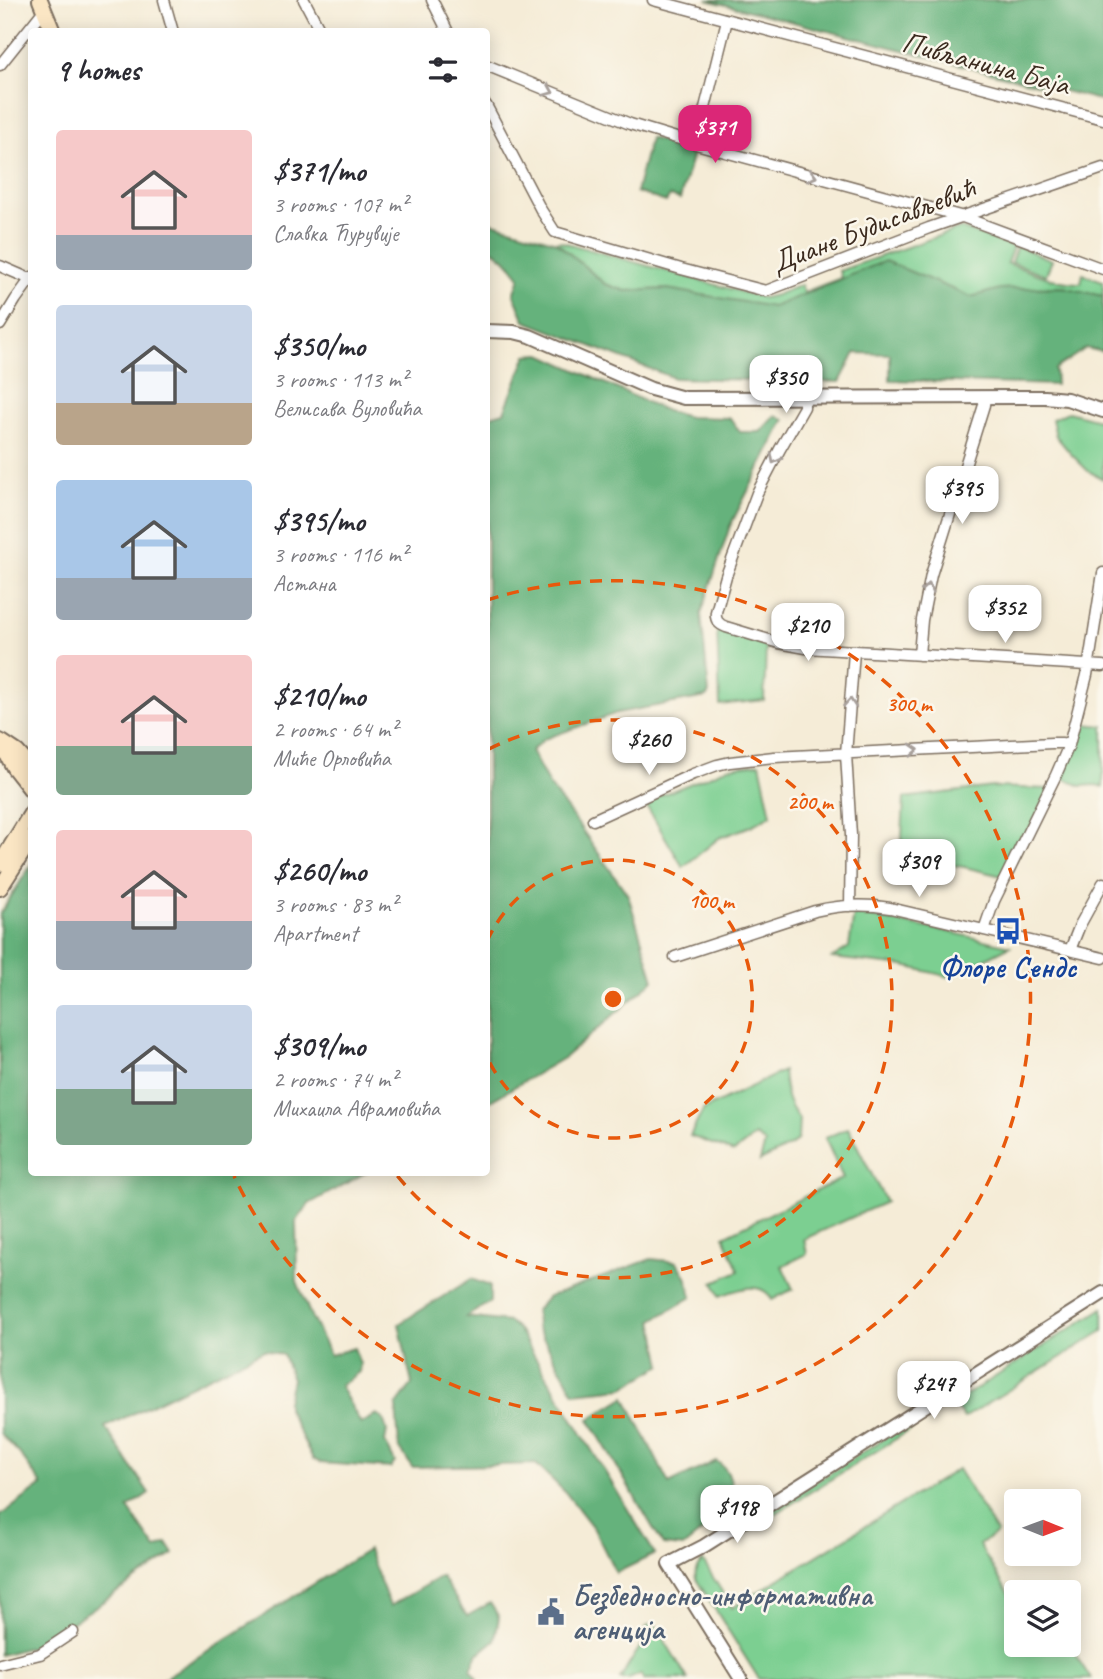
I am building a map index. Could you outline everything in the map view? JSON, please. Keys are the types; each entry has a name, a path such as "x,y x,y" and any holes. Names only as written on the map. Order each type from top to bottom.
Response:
{"main road":[{"path":"42,5 51,28"},
{"path":"0,741 28,765"},
{"path":"0,741 14,768 28,786"},
{"path":"0,864 28,818"},
{"path":"0,888 28,844"}],"street":[{"path":"164,0 172,28"},
{"path":"304,0 319,28"},
{"path":"432,0 446,28"},
{"name":"Пивљанина Баја","path":"653,0 1103,119"},
{"path":"0,65 42,5"},
{"path":"696,144 727,20"},
{"path":"490,67 624,122 960,216 1103,268"},
{"name":"Диане Будисављевић","path":"490,113 555,232 762,291 960,216 1103,168"},
{"path":"0,266 28,277"},
{"path":"0,325 28,283"},
{"path":"490,331 514,332 539,339 651,389 676,397 1062,398 1103,411"},
{"path":"919,655 930,575 985,397"},
{"path":"804,398 804,407 780,449 748,517 719,597 716,620 726,627 806,648 1103,666"},
{"path":"984,930 994,901 1069,745 1089,666 1103,573"},
{"path":"850,906 852,854 846,754 855,652"},
{"path":"593,820 722,763 774,757 1052,743 1069,745"},
{"path":"1070,950 1075,934 1103,883"},
{"path":"676,957 808,913 834,907 878,906 1103,958"},
{"path":"741,1679 669,1564 704,1546 1103,1293"},
{"path":"0,1664 40,1654 74,1632"}],"green space":[{"path":"707,0 1103,0 1103,101"},
{"path":"650,138 694,150 680,199 670,196 666,202 636,192"},
{"path":"490,222 556,242 605,284 626,291 667,289 773,307 885,261 971,297 1000,289 1063,287 1103,296 1103,352 1086,348 1055,369 1056,385 890,380 890,354 855,353 840,382 674,378 525,321 514,295 520,277 490,248"},
{"path":"961,228 1013,247 1007,263 1071,283 1081,283 1083,274 1103,281 1103,296 1063,287 1000,289 971,297 885,261 773,308 667,289 626,291 605,284 556,242 763,298 801,285 804,292 841,278 839,271"},
{"path":"1017,246 1052,260 1046,275 1011,262"},
{"path":"541,354 666,411 689,417 730,418 740,432 760,432 775,416 785,419 730,526 701,614 709,693 706,697 617,713 544,739 531,751 549,785 628,895 654,980 565,1057 490,1101 490,416 504,412 527,355"},
{"path":"1068,412 1103,421 1103,479 1088,471 1056,436 1052,419"},
{"path":"720,627 766,648 764,700 720,705 717,629"},
{"path":"1084,724 1103,726 1103,787 1081,786 1060,777 1077,734"},
{"path":"760,763 771,815 719,838 683,867 644,802 728,767"},
{"path":"993,787 1050,789 1006,877 901,856 904,798"},
{"path":"28,870 28,1176 360,1176 309,1204 296,1222 297,1281 330,1355 354,1348 360,1364 359,1372 340,1386 361,1424 376,1414 383,1419 387,1430 385,1442 395,1462 391,1468 321,1463 313,1459 287,1408 292,1379 283,1355 264,1350 105,1427 149,1493 128,1508 156,1549 167,1543 174,1554 38,1645 0,1655 0,1516 42,1485 19,1453 0,1433 0,914"},
{"path":"854,914 1010,946 950,977 904,966 832,958 849,947"},
{"path":"783,1071 787,1096 799,1119 798,1139 792,1145 760,1161 765,1143 755,1136 734,1152 690,1136 703,1110"},
{"path":"848,1128 886,1202 804,1239 807,1254 782,1266 793,1289 772,1300 768,1294 755,1288 741,1289 720,1296 713,1282 739,1271 724,1236 843,1178 825,1138"},
{"path":"651,1259 677,1262 686,1276 692,1297 653,1320 662,1365 623,1388 574,1393 537,1327 536,1310 548,1297"},
{"path":"471,1279 490,1286 490,1302 466,1317 509,1322 518,1329 655,1554 616,1573 594,1529 565,1492 536,1464 412,1467 399,1447 396,1406 412,1384 399,1324"},
{"path":"1103,1308 1103,1331 964,1418 954,1403"},
{"path":"625,1397 669,1484 716,1461 729,1476 732,1488 713,1499 719,1518 683,1547 663,1545 589,1419"},
{"path":"917,1418 920,1424 712,1553 710,1549"},
{"path":"958,1469 997,1533 979,1545 1004,1586 1004,1657 1077,1657 1091,1679 759,1679 696,1579 696,1571 703,1561 732,1608"},
{"path":"368,1550 390,1606 441,1576 467,1616 490,1603 499,1617 495,1640 478,1654 471,1669 478,1679 163,1679"},
{"path":"654,1623 688,1679 643,1679 641,1674 620,1679 643,1642 645,1628"}],"place":[{"name":"Флоре Сендс","path":"1008,931"},
{"name":"Безбедносно-информативна агенција","path":"551,1612"}]}
